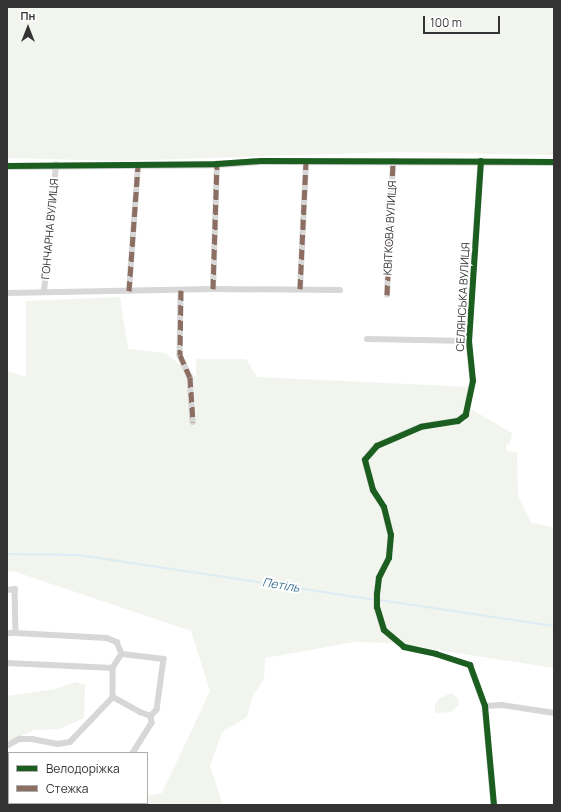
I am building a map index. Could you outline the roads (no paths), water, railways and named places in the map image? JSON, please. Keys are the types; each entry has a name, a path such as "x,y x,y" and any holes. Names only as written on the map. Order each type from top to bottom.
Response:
{"street":[{"path":"7,166 218,164 261,161 554,162"},
{"name":"КВІТКОВА ВУЛИЦЯ","path":"387,295 393,161"},
{"name":"СЕЛЯНСЬКА ВУЛИЦЯ","path":"481,161 469,341 473,381 466,415 458,421 421,427 377,446 365,460 373,490 384,507 390,535 389,558 379,578 378,607 384,630 404,647 436,654 470,665 485,706"},
{"path":"300,289 306,162"},
{"path":"213,289 218,164"},
{"name":"ГОНЧАРНА ВУЛИЦЯ","path":"44,292 56,165"},
{"path":"129,291 138,165"},
{"path":"7,293 213,289 340,290"},
{"path":"181,290 180,355 190,377 193,422"},
{"path":"367,339 469,341"},
{"path":"7,590 14,589 16,633"},
{"path":"7,634 16,633 107,638 117,642 122,654"},
{"path":"7,746 19,739 32,739 58,744 70,742 113,697 113,668 122,654"},
{"path":"122,654 164,659 157,710 151,716"},
{"path":"7,663 113,668"},
{"path":"113,697 140,712 151,716"},
{"path":"494,805 485,706 502,705 554,713"},
{"path":"134,752 152,723 151,716"}],"waterway":[{"name":"Петіль","path":"7,554 79,555 376,600"},
{"name":"Петіль","path":"380,600 554,626"}]}
